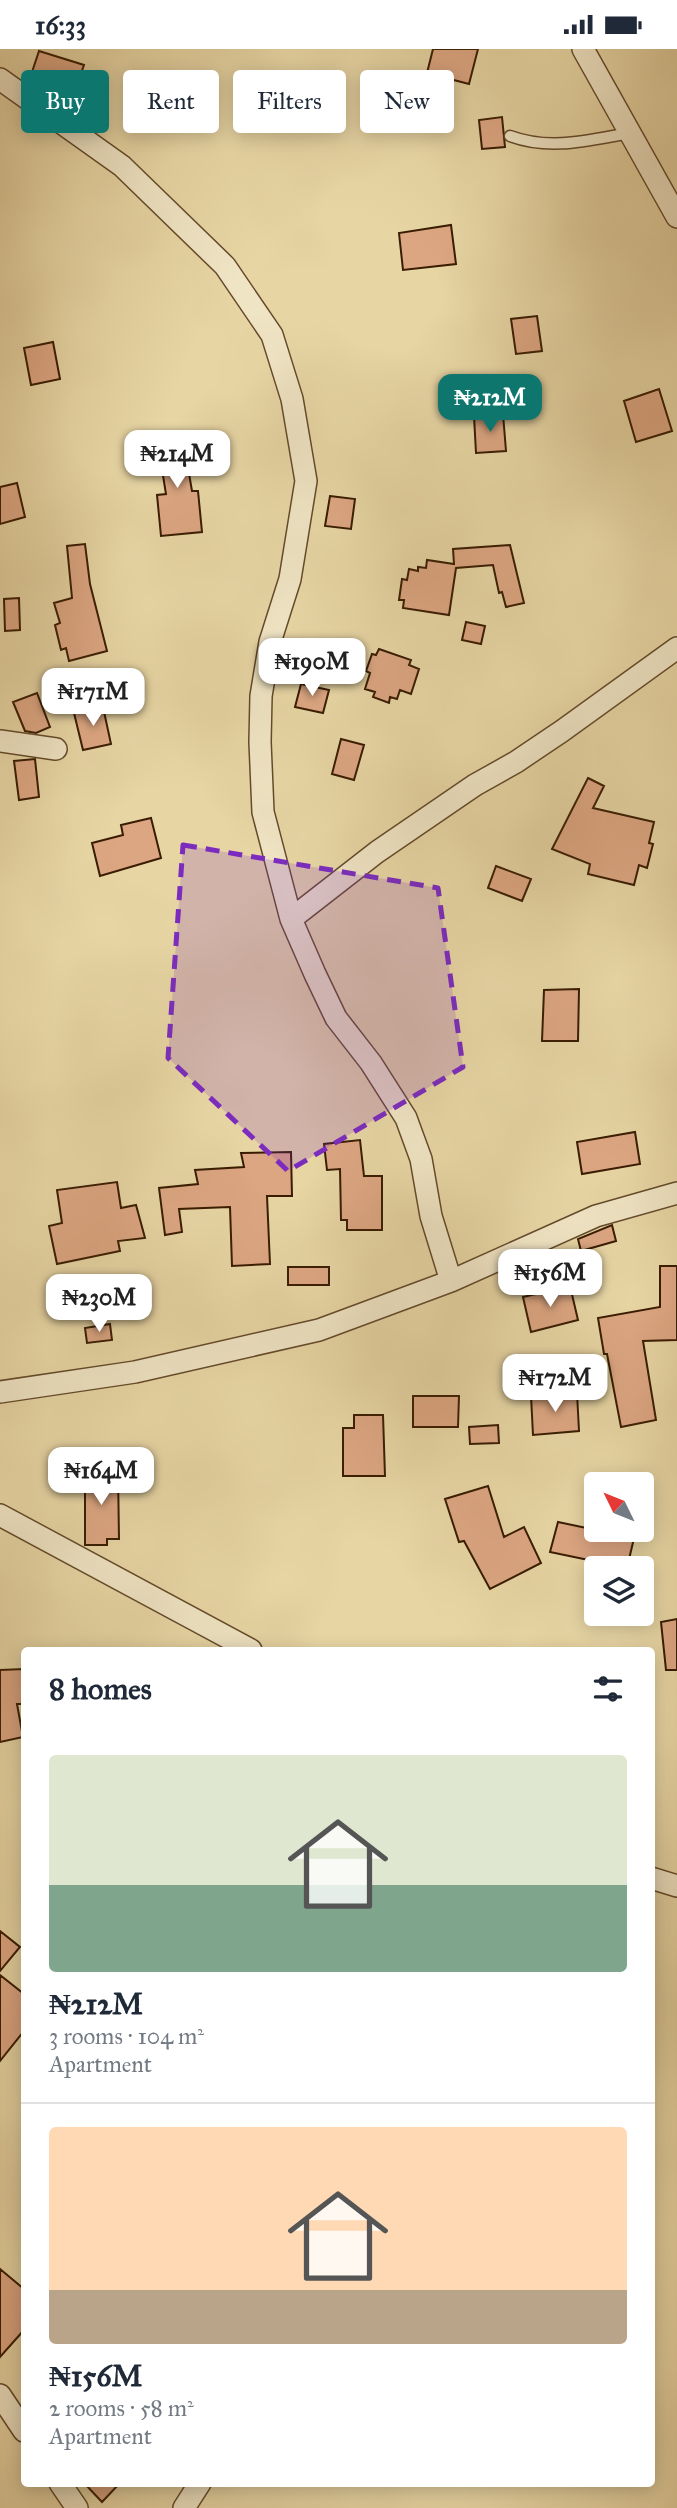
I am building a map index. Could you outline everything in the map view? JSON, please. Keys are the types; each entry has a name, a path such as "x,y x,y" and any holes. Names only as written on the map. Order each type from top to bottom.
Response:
{"street":[{"path":"583,49 630,133 669,190 677,217"},
{"path":"0,79 122,166 225,266 272,335 292,399 306,481 290,579 270,642 261,696 263,812 291,919 336,1018 371,1063 406,1118 421,1159 431,1216 451,1281"},
{"path":"291,919 377,852 475,785 562,731 677,648"},
{"path":"0,741 56,749"},
{"path":"0,1392 135,1371 319,1330 451,1281 596,1216 677,1193"},
{"path":"0,1515 245,1647"},
{"path":"655,1879 677,1886"},
{"path":"0,2395 21,2426"},
{"path":"63,2487 77,2508"},
{"path":"184,2508 197,2487"}],"lane":[{"path":"510,136 541,144 576,142 630,133"}],"highlighted area":[{"path":"183,845 438,888 463,1067 288,1171 168,1058"}],"building":[{"path":"433,49 478,49 469,84 454,80 454,70 428,70"},
{"path":"39,51 84,65 82,70 33,70"},
{"path":"502,117 505,147 482,149 479,120"},
{"path":"451,225 456,264 403,270 399,233"},
{"path":"537,316 542,351 516,354 511,319"},
{"path":"53,342 60,379 31,385 24,348"},
{"path":"659,389 672,431 636,442 624,401"},
{"path":"503,414 506,451 476,453 474,416"},
{"path":"182,433 192,491 198,491 202,532 161,536 157,495 166,494 157,438"},
{"path":"17,483 25,517 0,524 0,487"},
{"path":"330,496 355,499 351,529 325,526"},
{"path":"85,544 90,584 107,651 69,661 66,648 61,650 55,625 60,623 54,603 72,598 67,546"},
{"path":"510,545 524,603 506,607 502,592 499,593 493,565 456,568 449,615 403,608 404,600 399,600 402,579 407,580 409,569 418,571 418,567 426,568 427,560 454,564 453,549"},
{"path":"19,598 20,630 5,631 4,599"},
{"path":"466,622 485,626 481,644 462,640"},
{"path":"379,649 411,660 409,665 419,669 411,694 400,690 397,699 390,697 389,703 373,697 375,692 365,689 370,673 366,671 372,654 376,655"},
{"path":"301,684 329,690 323,713 295,707"},
{"path":"37,693 50,727 36,733 25,731 13,702"},
{"path":"103,707 111,744 83,750 74,713"},
{"path":"341,739 364,745 354,780 332,774"},
{"path":"35,759 39,797 19,800 14,761"},
{"path":"588,778 604,786 593,808 654,822 649,843 653,844 647,868 639,865 634,885 588,874 590,864 552,849"},
{"path":"151,818 161,858 100,876 92,843 123,835 121,825"},
{"path":"496,866 531,879 522,901 488,888"},
{"path":"579,989 578,1041 542,1041 544,990"},
{"path":"635,1132 640,1164 582,1174 577,1142"},
{"path":"360,1140 364,1176 382,1176 382,1230 347,1230 347,1220 341,1220 340,1169 327,1170 324,1144"},
{"path":"291,1152 292,1196 267,1196 270,1264 232,1266 230,1207 179,1209 182,1232 165,1235 159,1188 198,1184 195,1170 244,1167 241,1153"},
{"path":"117,1182 121,1208 136,1205 145,1238 118,1241 120,1251 57,1264 49,1226 62,1223 57,1190"},
{"path":"612,1225 616,1241 581,1251 578,1239"},
{"path":"660,1266 677,1266 677,1340 643,1341 656,1420 621,1427 598,1318 660,1307"},
{"path":"288,1267 329,1267 329,1285 288,1285"},
{"path":"570,1286 578,1320 531,1332 523,1297"},
{"path":"110,1324 112,1340 87,1343 85,1328"},
{"path":"577,1393 579,1431 533,1435 531,1396"},
{"path":"413,1396 459,1396 458,1427 413,1427"},
{"path":"354,1415 383,1415 385,1476 343,1476 343,1428 354,1428"},
{"path":"498,1425 499,1443 470,1444 469,1427"},
{"path":"85,1471 118,1471 119,1539 107,1539 107,1545 85,1545"},
{"path":"488,1486 504,1537 524,1527 541,1563 490,1589 464,1541 459,1542 445,1499"},
{"path":"558,1522 584,1527 584,1542 633,1542 630,1556 584,1556 584,1559 550,1552"},
{"path":"677,1619 677,1670 666,1670 661,1622"},
{"path":"21,1669 21,1704 17,1704 21,1737 0,1742 0,1670"},
{"path":"0,1931 20,1947 0,1971"},
{"path":"0,1975 21,1992 21,2035 0,2061"},
{"path":"0,2269 21,2286 21,2333 0,2357"},
{"path":"88,2487 116,2487 102,2502"}]}
